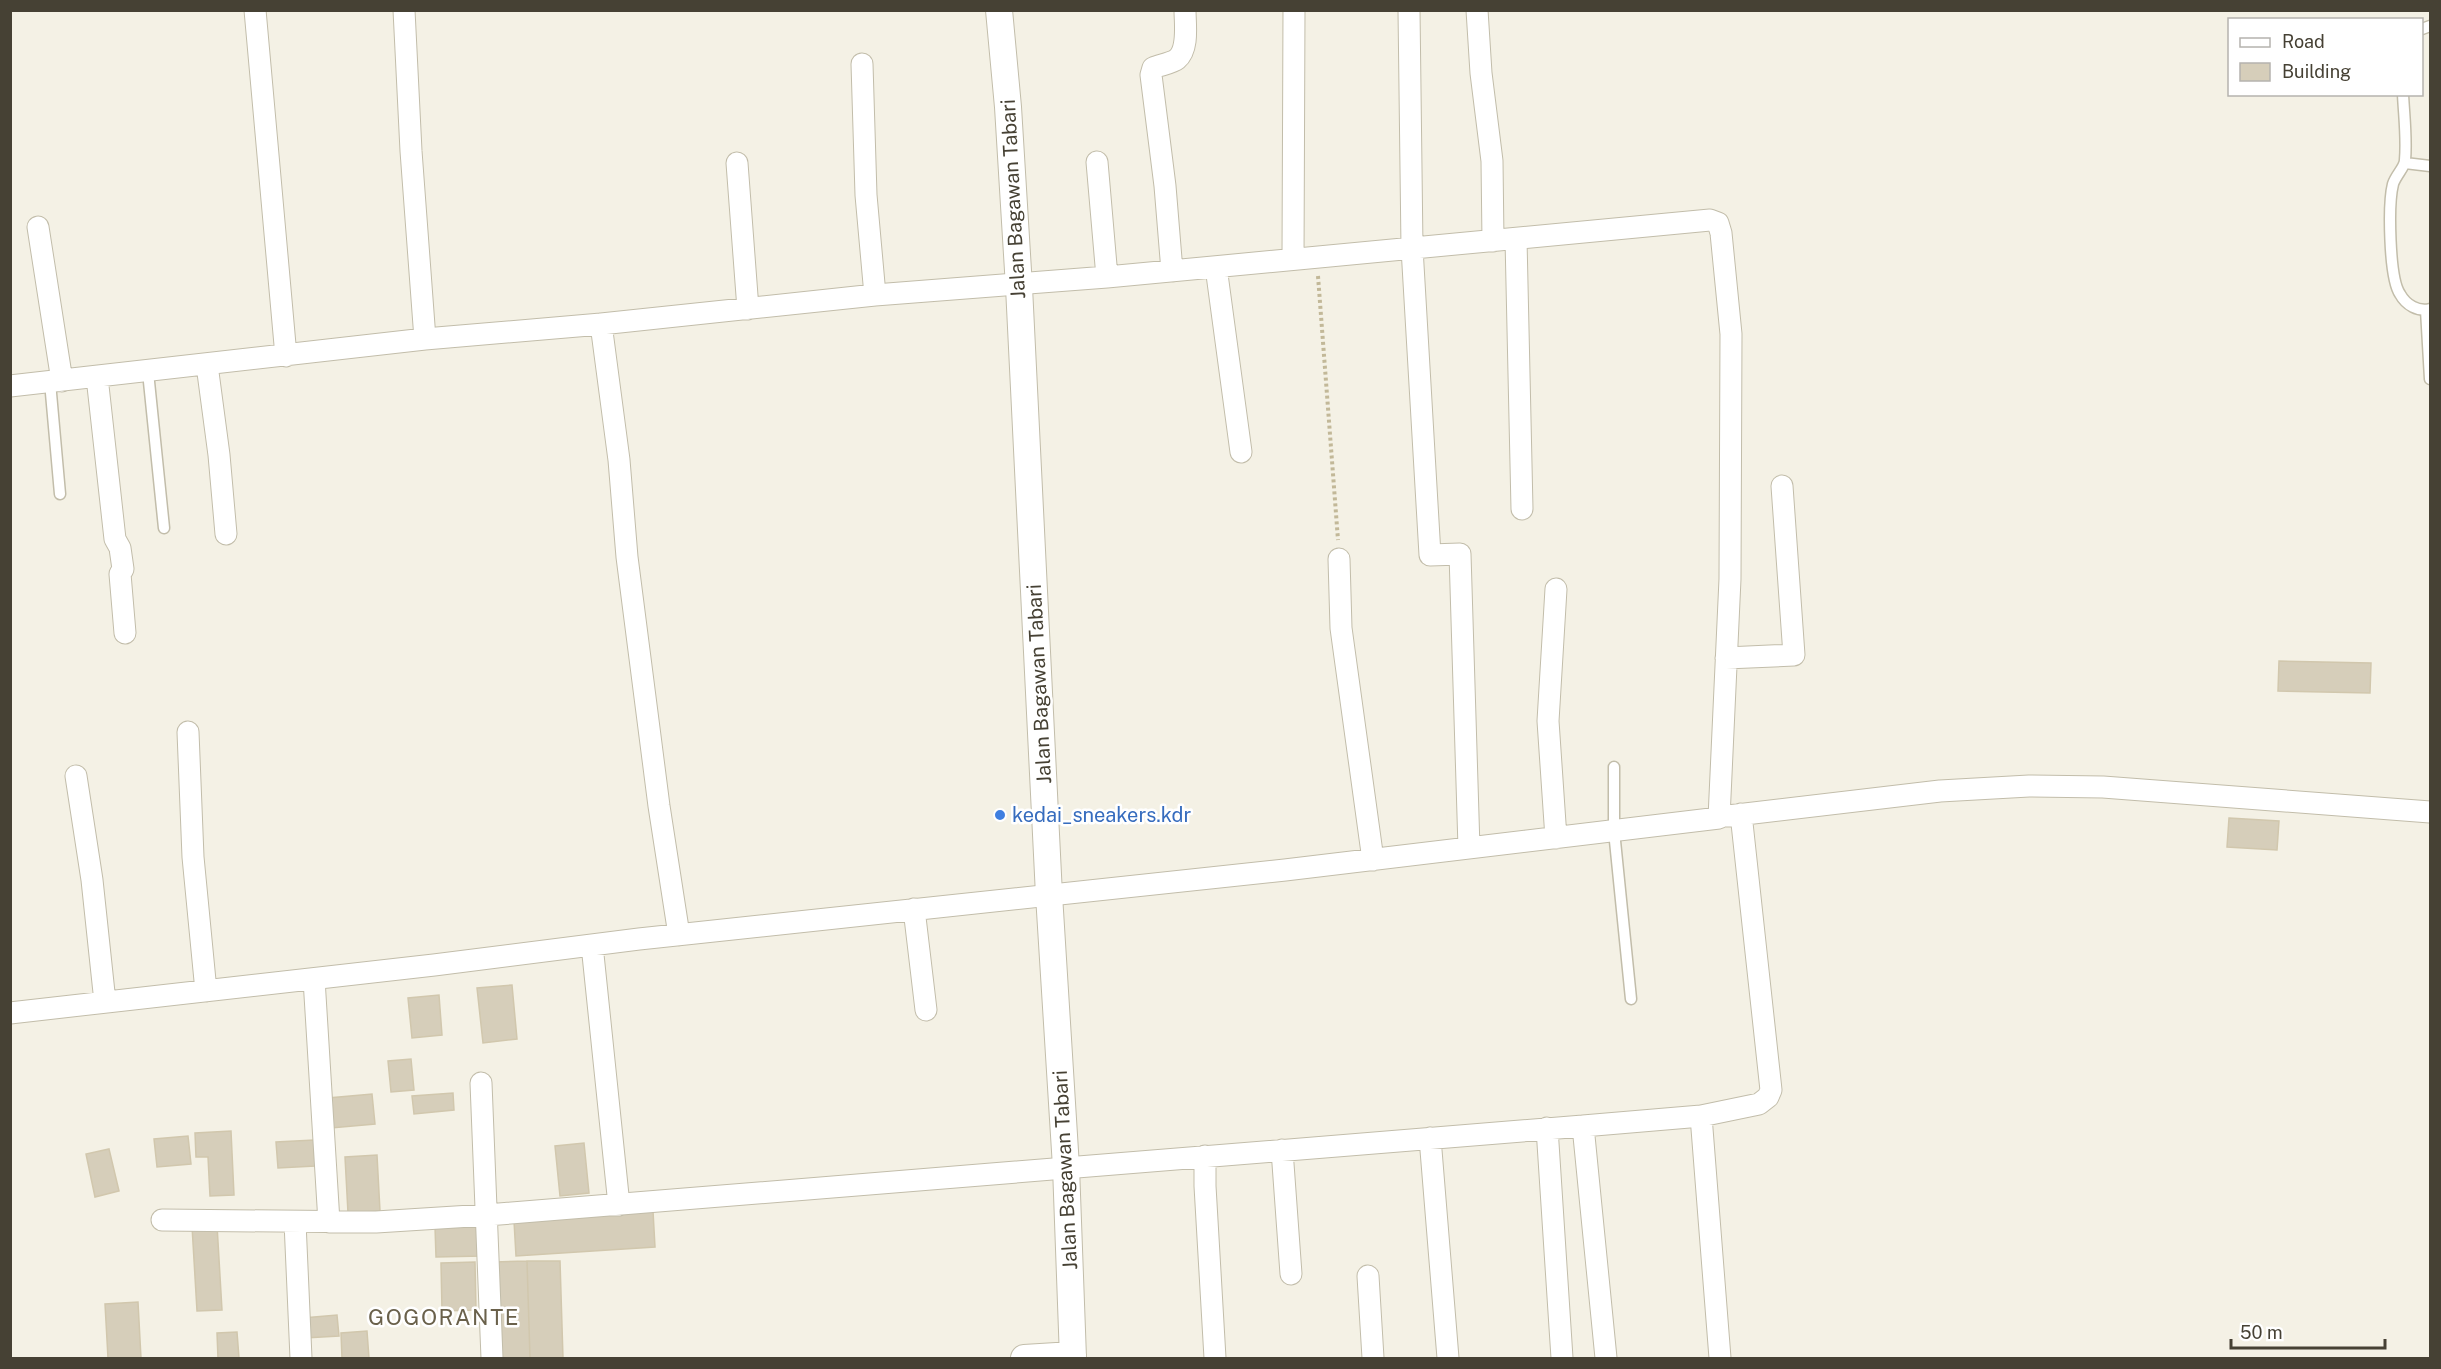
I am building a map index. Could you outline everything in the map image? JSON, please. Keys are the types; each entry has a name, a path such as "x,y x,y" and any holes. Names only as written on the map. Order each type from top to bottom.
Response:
{"street":[{"path":"255,10 286,356"},
{"path":"404,10 411,151 425,339"},
{"name":"Jalan Bagawan Tabari","path":"999,10 1008,106 1019,283 1049,895 1066,1167 1073,1357"},
{"path":"1172,271 1166,186 1151,75 1154,68 1176,60 1181,52 1185,40 1185,10"},
{"path":"1293,259 1294,10"},
{"path":"1409,10 1412,248 1430,555 1460,554 1469,848"},
{"path":"1477,10 1481,73 1492,161 1494,241"},
{"path":"862,64 866,195 875,295"},
{"path":"1097,162 1107,277"},
{"path":"737,163 748,309"},
{"path":"10,386 425,339 601,324 875,295 1107,277 1710,220 1718,223 1721,233 1731,334 1730,579 1719,818"},
{"path":"38,227 56,381"},
{"path":"1516,239 1522,509"},
{"path":"1216,267 1241,452"},
{"path":"601,324 619,460 627,557 645,699 679,935"},
{"path":"207,365 219,455 226,534"},
{"path":"97,377 115,539 120,548 123,569 120,574 125,633"},
{"path":"1726,658 1794,655 1782,486"},
{"path":"1340,560 1341,628 1373,860"},
{"path":"1556,589 1548,721 1556,838"},
{"path":"188,732 193,857 206,991"},
{"path":"76,776 92,880 105,1002"},
{"path":"10,1013 679,935 1373,860 1940,791 2029,786 2103,787 2430,812"},
{"path":"162,1220 376,1222 487,1215 1701,1116 1759,1104 1768,1097 1771,1090 1741,814"},
{"path":"914,909 926,1010"},
{"path":"592,945 620,1205"},
{"path":"314,979 329,1222"},
{"path":"481,1083 492,1359"},
{"path":"1701,1116 1720,1359"},
{"path":"1583,1126 1606,1359"},
{"path":"1547,1128 1562,1359"},
{"path":"1430,1138 1448,1359"},
{"path":"1282,1150 1291,1274"},
{"path":"1205,1156 1215,1359"},
{"path":"295,1221 301,1359"},
{"path":"1368,1276 1372,1359"},
{"path":"1024,1359 1073,1357"}],"lane":[{"path":"2403,96 2405,163 2394,182 2391,197 2393,265 2398,292 2409,306 2428,310 2430,379"},
{"path":"2405,163 2430,166"},
{"path":"148,372 164,528"},
{"path":"56,381 60,494"},
{"path":"1614,767 1614,831 1631,999"}],"path":[{"path":"1317,257 1340,560"}],"building":[{"path":"2279,661 2371,663 2370,693 2278,691"},
{"path":"2229,818 2279,821 2277,850 2227,847"},
{"path":"512,985 517,1039 483,1043 477,988"},
{"path":"439,995 442,1035 412,1038 408,998"},
{"path":"411,1059 414,1090 391,1092 388,1061"},
{"path":"453,1093 454,1110 414,1114 412,1096"},
{"path":"372,1094 375,1124 331,1128 328,1098"},
{"path":"231,1131 234,1195 210,1196 208,1157 196,1157 195,1133"},
{"path":"188,1136 191,1164 157,1167 154,1139"},
{"path":"314,1140 315,1166 278,1168 276,1142"},
{"path":"584,1143 589,1193 560,1196 555,1146"},
{"path":"109,1149 119,1191 95,1197 86,1154"},
{"path":"377,1155 380,1211 348,1213 345,1157"},
{"path":"653,1211 655,1247 516,1256 514,1221"},
{"path":"217,1225 222,1310 197,1311 192,1226"},
{"path":"482,1226 482,1256 436,1257 435,1227"},
{"path":"527,1261 530,1358 497,1358 495,1262"},
{"path":"527,1261 560,1261 563,1358 530,1358"},
{"path":"475,1262 476,1310 442,1311 441,1263"},
{"path":"138,1302 141,1358 108,1358 105,1304"},
{"path":"337,1315 339,1336 305,1338 303,1318"},
{"path":"367,1331 369,1358 342,1358 341,1333"},
{"path":"237,1332 239,1358 218,1358 217,1333"}],"place":[{"name":"kedai_sneakers.kdr","path":"1000,815"}],"district":[{"name":"GOGORANTE","path":"444,1317"}]}
